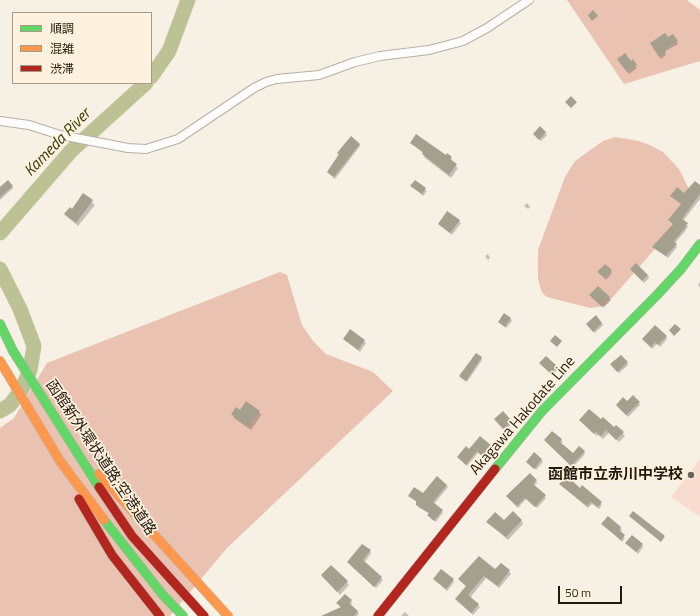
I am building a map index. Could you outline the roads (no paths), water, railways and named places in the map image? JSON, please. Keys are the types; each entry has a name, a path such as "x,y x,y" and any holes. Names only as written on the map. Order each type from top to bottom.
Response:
{"main road":[{"name":"Akagawa Hakodate Line","path":"378,616 542,411 657,295 698,249"},
{"name":"函館新外環状道路;空港道路","path":"0,324 13,351 75,451 132,536 204,616"},
{"name":"函館新外環状道路;空港道路","path":"0,361 60,461 130,555 162,594 183,616"},
{"path":"75,451 115,491 228,616"},
{"path":"60,461 90,520 112,555 160,616"}],"street":[{"path":"0,121 29,125 60,135 106,144 128,148 146,149 178,139 254,88 266,82 278,79 318,75 355,62 380,56 428,50 463,41 487,28 529,0"}],"waterway":[{"name":"Kameda River","path":"152,76 169,51 188,0"},
{"name":"Kameda River","path":"0,233 71,151 145,84"},
{"name":"Kameda River","path":"0,269 20,309 34,346 30,370 22,389 10,405 0,411"}],"place":[{"name":"函館市立赤川中学校","path":"691,475"}]}
